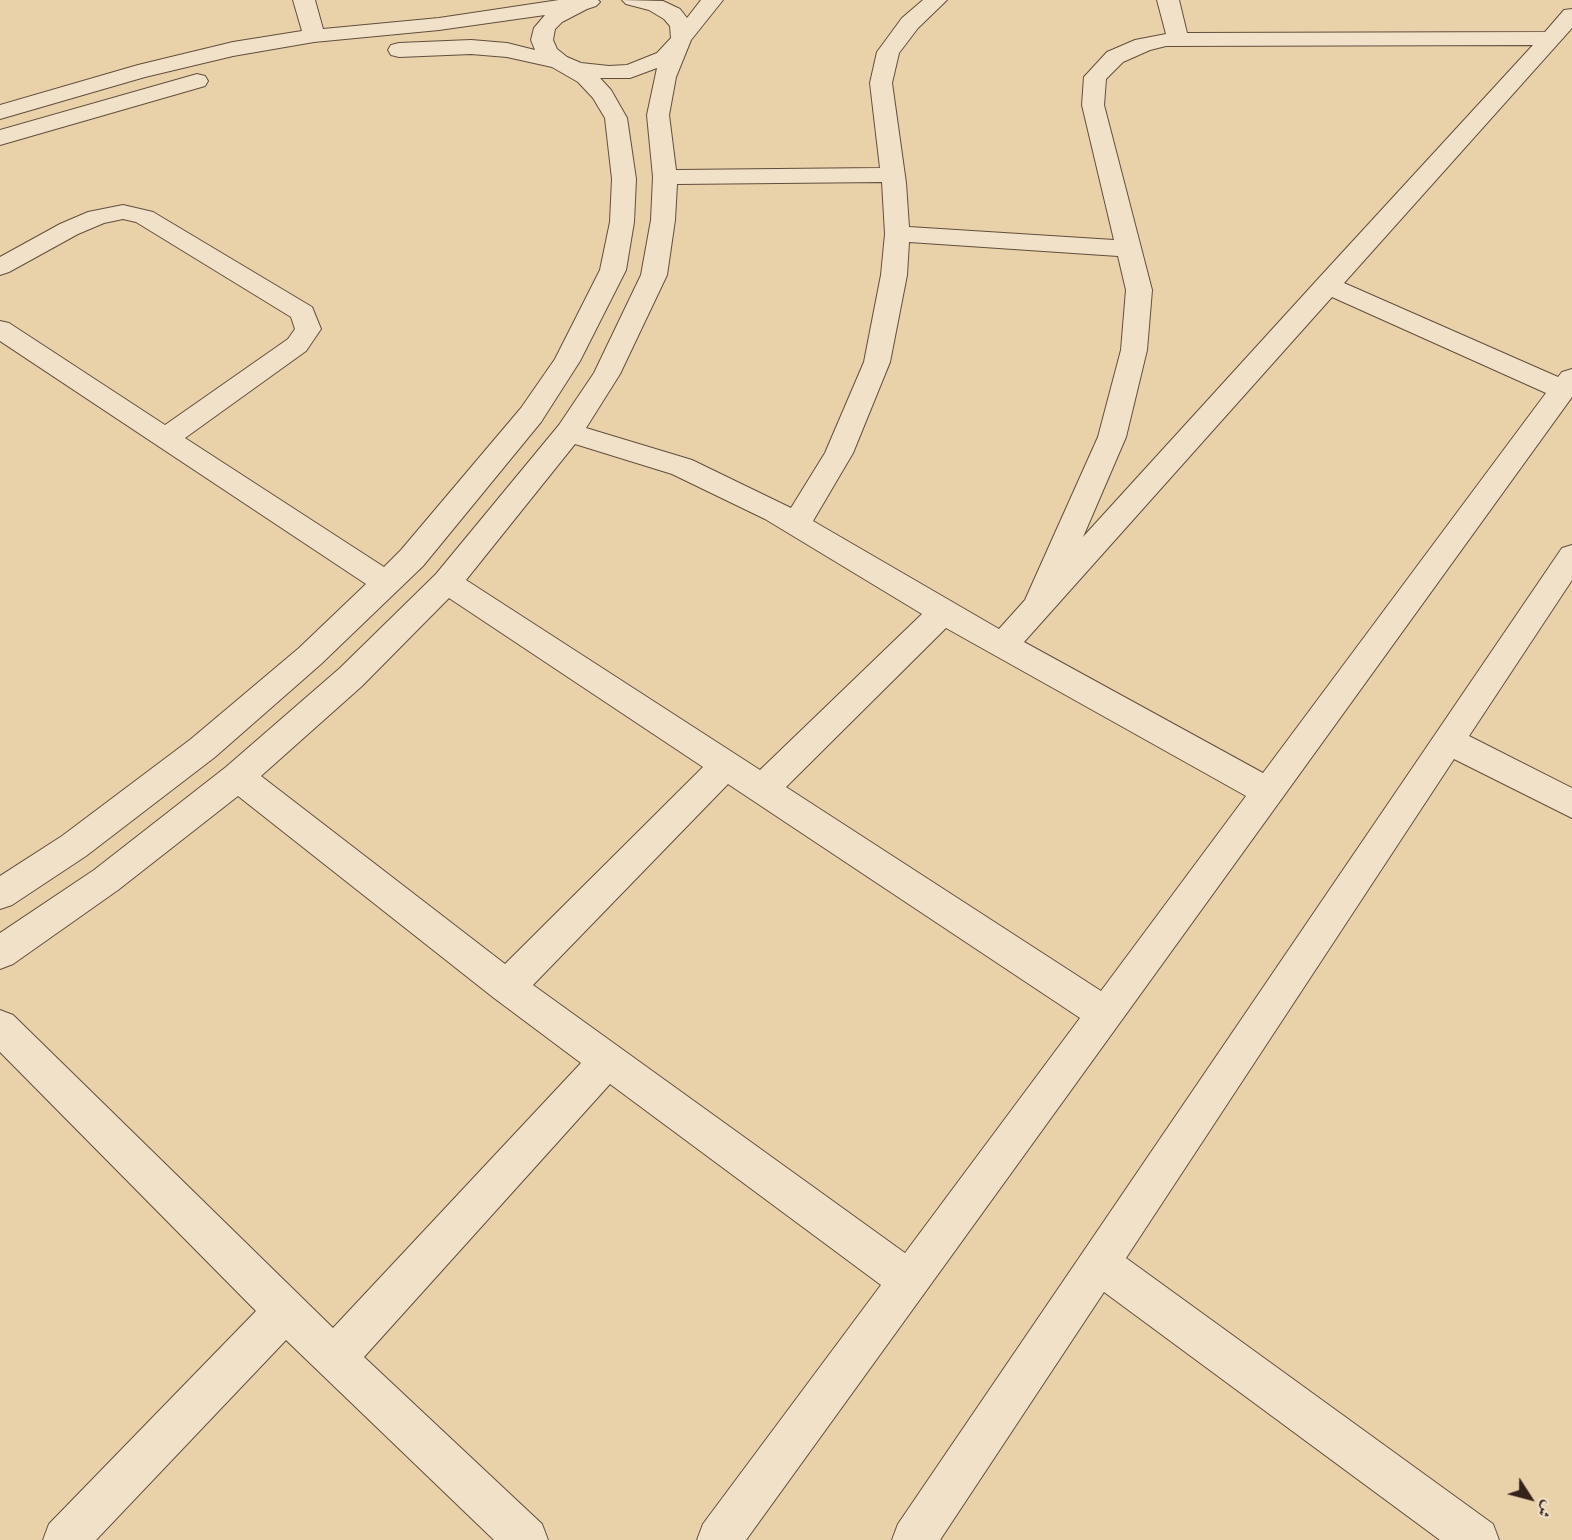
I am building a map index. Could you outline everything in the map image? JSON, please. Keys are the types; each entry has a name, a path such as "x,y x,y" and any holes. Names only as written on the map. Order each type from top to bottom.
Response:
{"street":[{"path":"304,0 314,36"},
{"path":"0,953 106,880 238,777 351,677 447,582 569,432 607,374 654,275 663,219 665,177 658,115 665,77 679,43 681,25 672,14 656,5 633,0"},
{"path":"376,52 423,47 471,47 507,50 588,71 630,71 665,58 712,0"},
{"path":"796,525 839,453 877,362 894,275 897,234 893,175 881,83 888,52 910,23 936,0"},
{"path":"1168,0 1178,40"},
{"path":"4,103 233,50 314,36 439,24 596,1"},
{"path":"0,894 74,846 203,748 310,656 412,558 531,415 567,361 613,270 622,222 624,179 616,118 603,95 586,78 547,52 542,40 545,28 554,17 570,8 596,1"},
{"path":"1003,645 1572,15"},
{"path":"1038,606 1112,437 1134,350 1139,290 1093,105 1095,77 1115,57 1143,45 1178,40 1551,38"},
{"path":"0,138 138,96 218,76"},
{"path":"665,177 893,175"},
{"path":"0,267 97,217 123,212 144,217 303,313 308,329 297,345 165,438"},
{"path":"897,234 1130,249"},
{"path":"719,1540 1568,384 1327,285"},
{"path":"0,329 386,584"},
{"path":"569,432 682,467 775,512 943,612 1269,792"},
{"path":"914,1540 1572,556"},
{"path":"447,582 1105,1014"},
{"path":"764,788 943,612"},
{"path":"1449,741 1572,804"},
{"path":"507,987 727,764"},
{"path":"238,777 507,987 910,1281"},
{"path":"0,1027 285,1311 526,1540"},
{"path":"334,1358 607,1061"},
{"path":"1099,1263 1477,1540"},
{"path":"65,1540 285,1311"}]}
